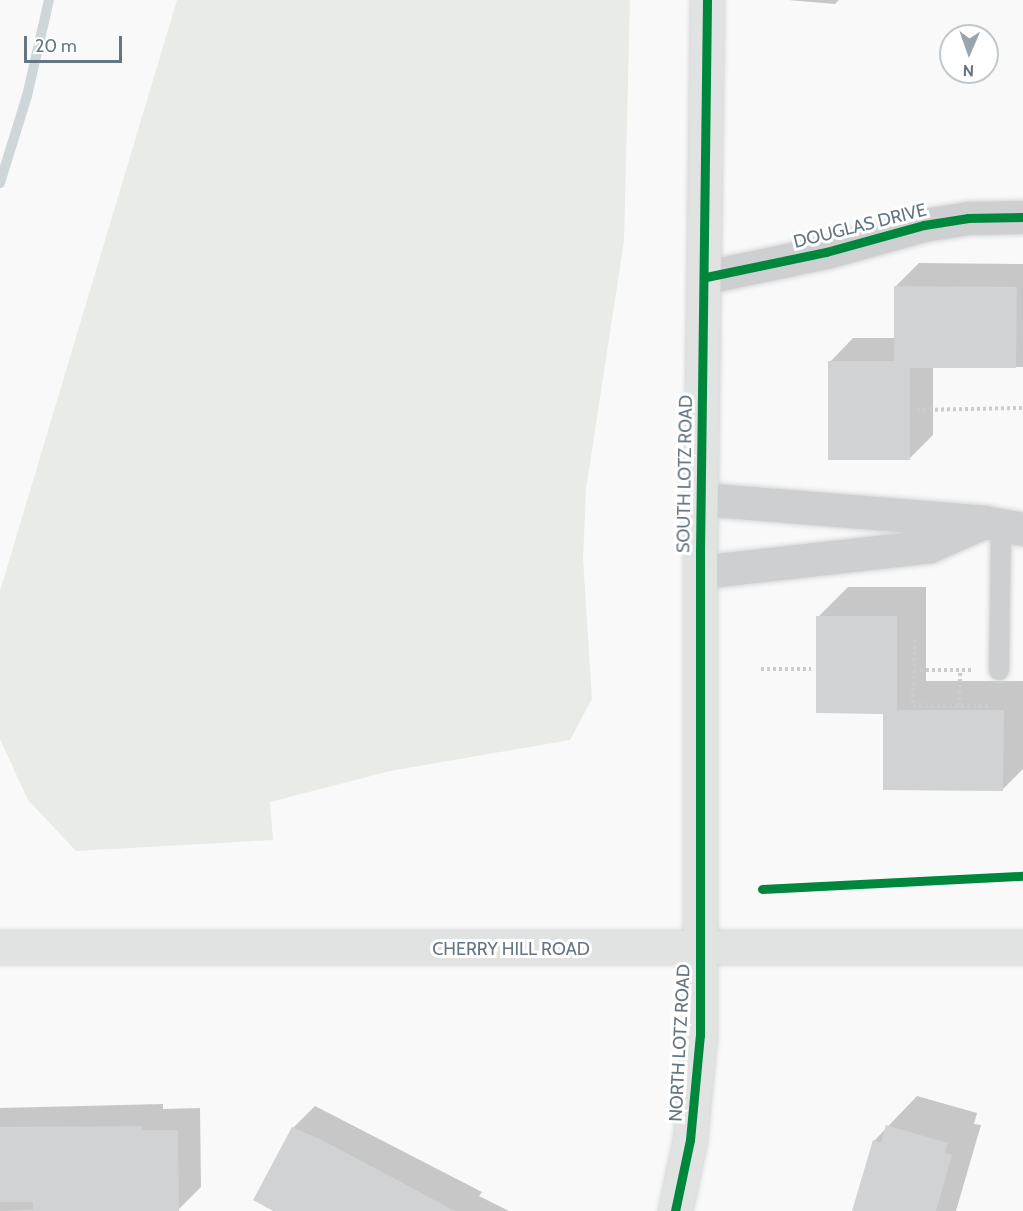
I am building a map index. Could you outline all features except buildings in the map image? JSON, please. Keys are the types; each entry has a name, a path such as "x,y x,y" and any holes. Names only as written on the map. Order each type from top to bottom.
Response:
{"street":[{"name":"SOUTH LOTZ ROAD","path":"701,948 700,572 706,277 707,0"},
{"name":"DOUGLAS DRIVE","path":"706,277 826,252 924,225 968,218 1023,217"},
{"path":"701,499 1003,525"},
{"path":"700,572 930,546 1003,525"},
{"name":"CHERRY HILL ROAD","path":"0,948 1023,947"},
{"name":"NORTH LOTZ ROAD","path":"675,1211 697,1088 701,948"}],"lane":[{"path":"999,670 1003,525"}],"path":[{"path":"917,411 1023,408"},
{"path":"915,640 913,705 989,706"},
{"path":"761,669 811,669"},
{"path":"914,670 999,670"},
{"path":"959,706 960,670"}],"shaded area":[{"path":"177,0 630,0 624,241 586,489 583,559 592,699 570,740 390,771 270,802 273,840 76,851 28,800 0,739 0,591"}],"waterway":[{"path":"0,183 27,96 49,0"}],"cycle path":[{"path":"675,1211 690,1140 700,1035 700,551 707,0"},
{"path":"706,277 826,252 924,225 968,218 1023,217"},
{"path":"762,889 1023,876"}]}
